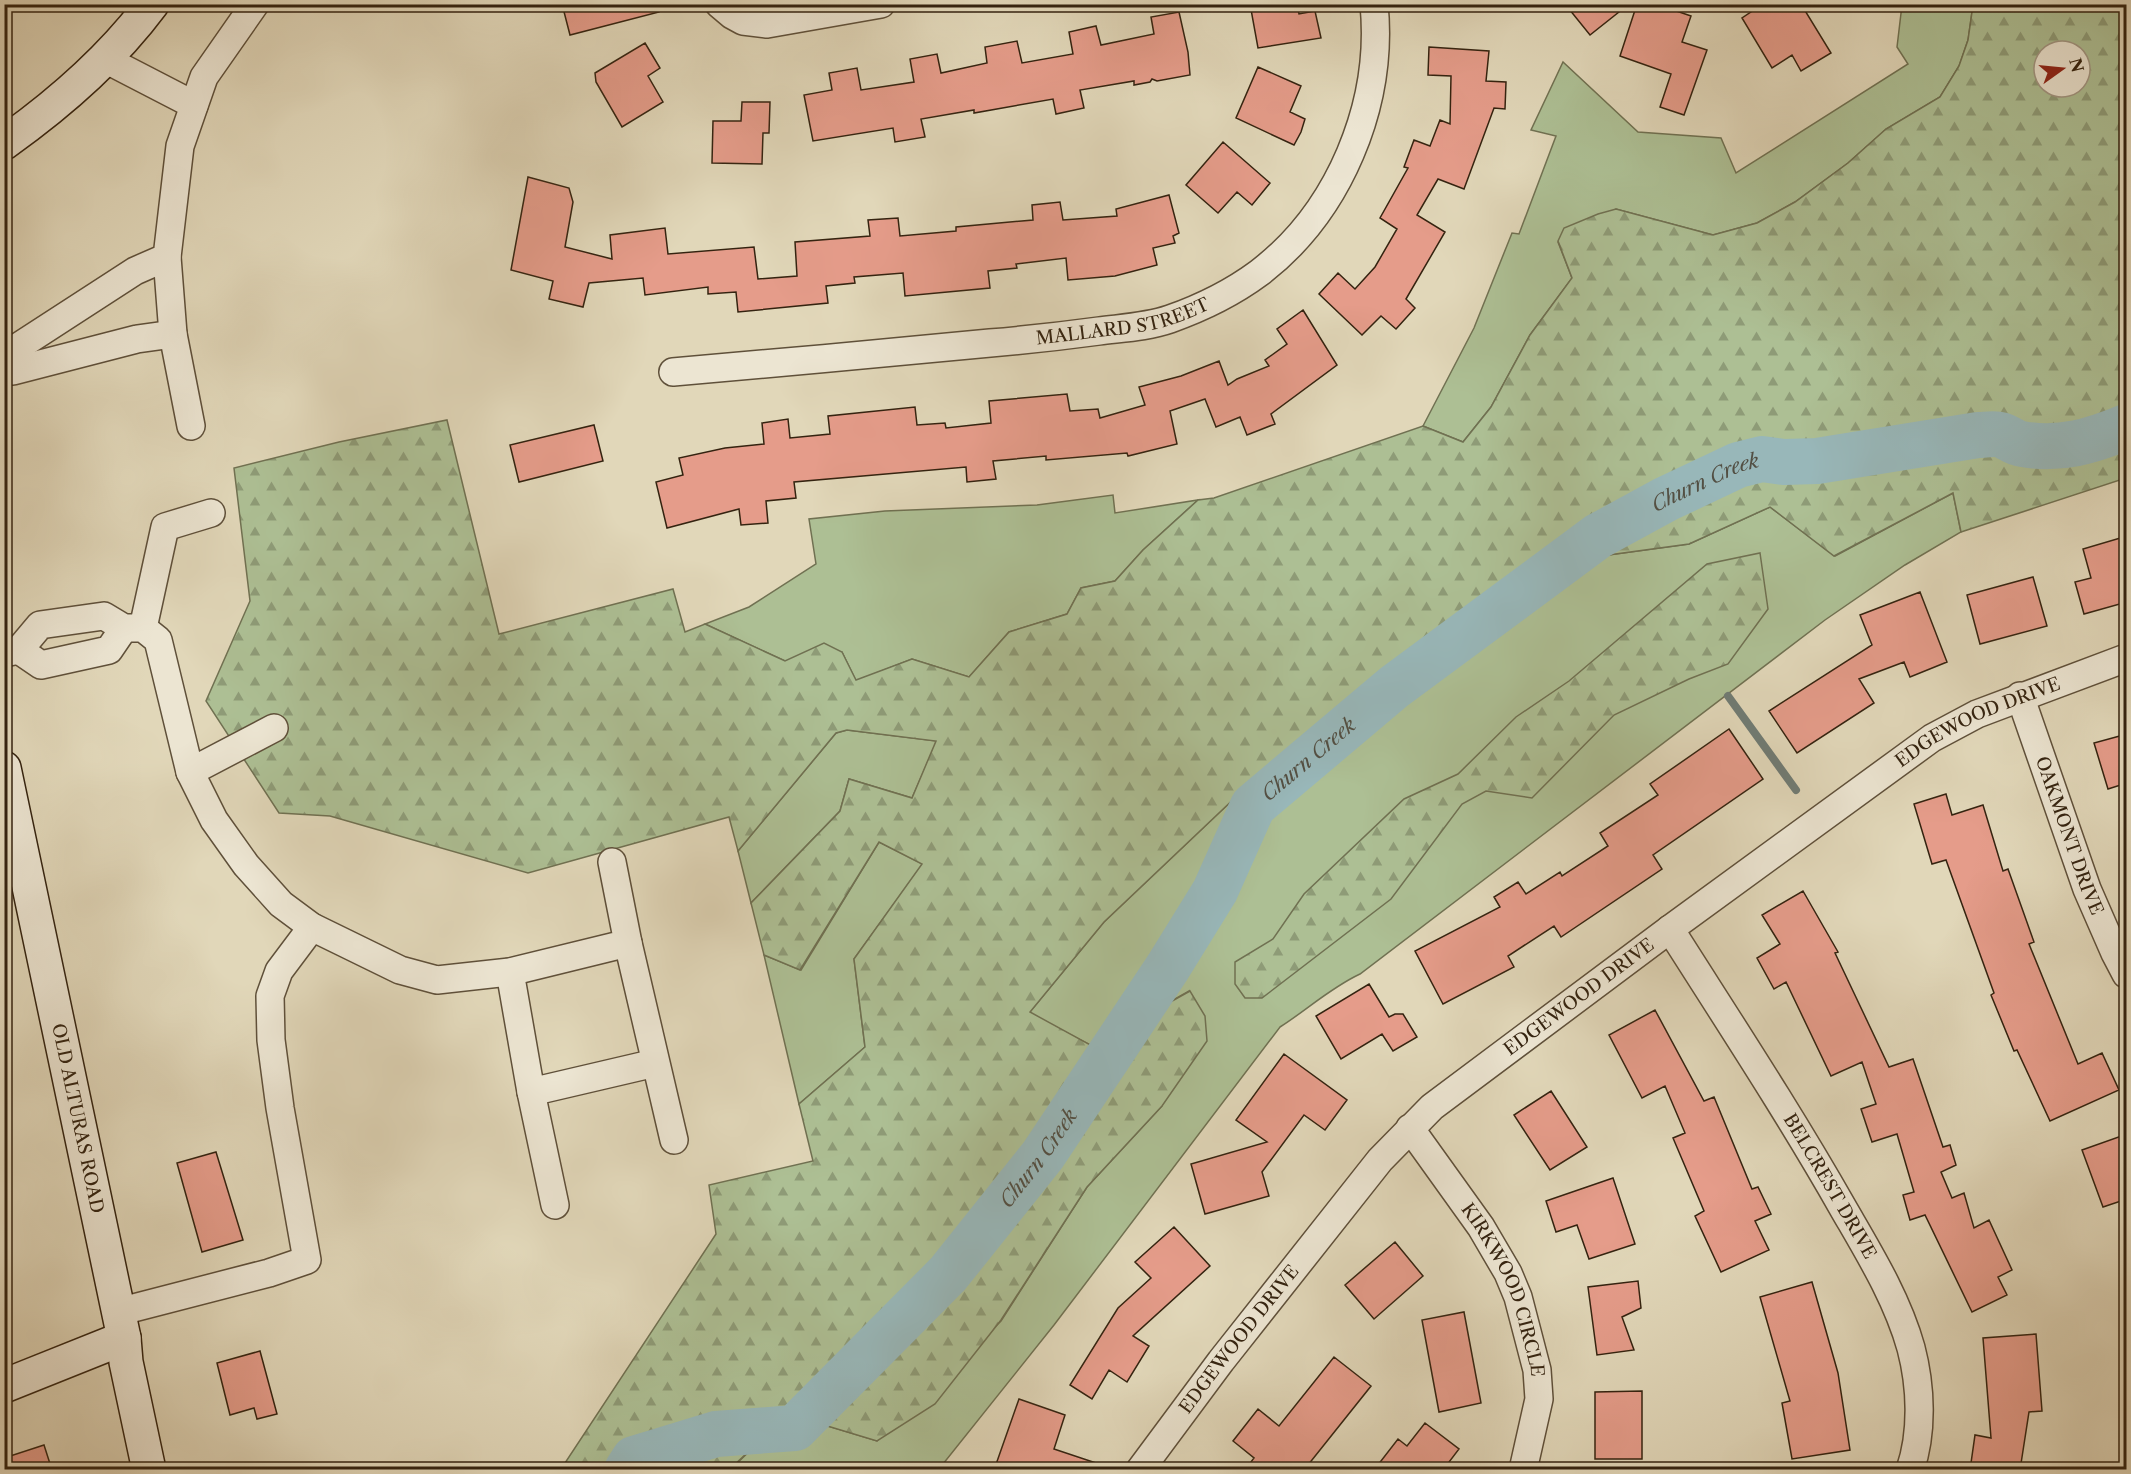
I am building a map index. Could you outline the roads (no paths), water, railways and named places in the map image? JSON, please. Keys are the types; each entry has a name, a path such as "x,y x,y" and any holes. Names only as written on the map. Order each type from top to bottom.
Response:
{"main road":[{"path":"4,143 43,116 105,59 152,4"},
{"name":"OLD ALTURAS ROAD","path":"4,768 121,1325 126,1362 149,1470"},
{"path":"4,1386 121,1325"}],"street":[{"path":"191,426 173,334 167,257 180,146 204,77 255,4"},
{"path":"719,4 743,21 767,24 881,4"},
{"name":"MALLARD STREET","path":"673,372 1036,339 1139,326 1176,317 1228,293 1259,273 1286,250 1312,219 1336,182 1355,142 1368,98 1375,38 1374,4"},
{"path":"105,59 194,105"},
{"path":"4,358 89,299 135,272 167,257"},
{"path":"4,370 13,371 137,339 173,334"},
{"path":"211,513 165,527 134,628 109,650 41,665 12,652 40,625 104,616 134,628 158,640 190,772 214,820 246,865 281,904 312,927 400,970 437,980 510,972 628,943"},
{"name":"EDGEWOOD DRIVE","path":"1140,1470 1221,1361 1373,1169 1410,1128 1448,1095 1670,929 1932,738 1964,720 2020,696 2127,658"},
{"name":"OAKMONT DRIVE","path":"2020,696 2087,889 2115,953 2127,974"},
{"path":"190,772 274,728"},
{"path":"612,862 628,943 674,1140"},
{"path":"121,1325 307,1260 280,1108 271,1040 270,996 279,970 312,927"},
{"name":"BELCREST DRIVE","path":"1670,929 1819,1165 1860,1238 1902,1321 1914,1364 1919,1404 1918,1427 1910,1470"},
{"path":"510,972 531,1092 555,1204"},
{"path":"531,1092 655,1063"},
{"name":"KIRKWOOD CIRCLE","path":"1410,1128 1481,1227 1508,1273 1518,1297 1537,1370 1539,1399 1523,1470"}],"waterway":[{"name":"Churn Creek","path":"627,1470 634,1459 716,1434 795,1428 948,1274 1043,1155 1168,967 1215,891 1253,806 1394,687 1598,536 1666,499 1738,465 1762,459 1784,462 1817,461 1990,434 2001,435 2022,444 2063,445 2101,437 2126,427"},
{"path":"1728,696 1796,790"}]}
